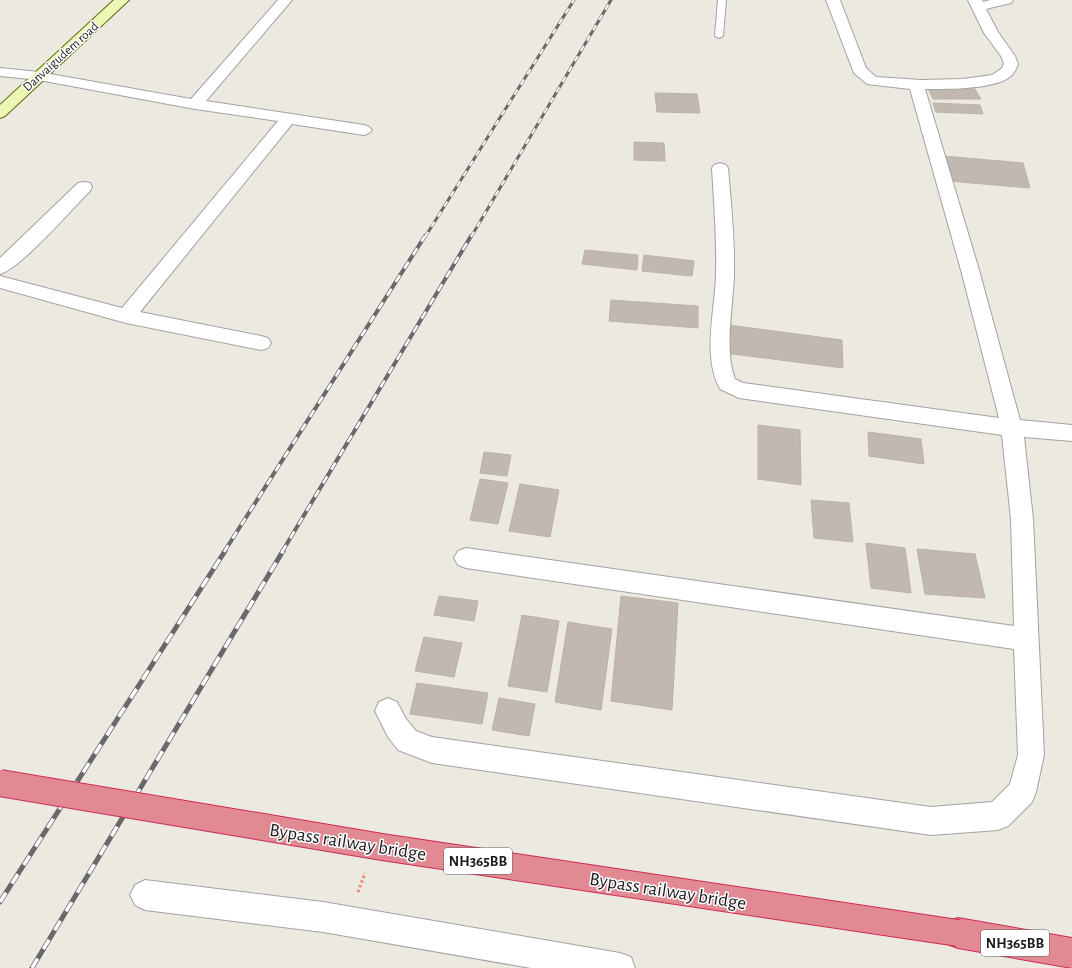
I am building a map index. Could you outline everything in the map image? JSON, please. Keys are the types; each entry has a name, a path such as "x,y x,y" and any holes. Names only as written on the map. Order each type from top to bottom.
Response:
{"highway":[{"name":"Bypass railway bridge","path":"0,783 382,847 958,933 1072,953"}],"street":[{"name":"Danvaigudem road","path":"0,113 122,0"},
{"path":"195,104 285,0"},
{"path":"833,0 859,70 866,78 876,82 916,85 980,82 994,78 1006,72 1011,64 1008,56 991,33 977,3 1006,0"},
{"path":"0,72 39,76 195,104 364,130"},
{"path":"388,711 397,728 407,741 432,750 931,821 998,816 1022,792 1031,755 1022,519 1012,428 970,270 916,85"},
{"path":"126,316 288,119"},
{"path":"720,168 724,256 721,344 724,375 727,384 739,390 1012,428 1072,433"},
{"path":"0,268 19,252 84,187"},
{"path":"0,282 126,316 261,343"},
{"path":"466,558 1026,640"},
{"path":"145,895 322,917 620,968"}],"lane":[{"path":"719,36 722,0"}],"building":[{"path":"927,86 973,86 981,99 933,99"},
{"path":"655,93 697,94 700,113 657,112"},
{"path":"933,103 980,105 983,114 936,112"},
{"path":"634,142 664,143 665,161 634,160"},
{"path":"944,156 1023,163 1030,188 948,181"},
{"path":"585,250 638,255 637,270 582,264"},
{"path":"644,255 694,261 692,276 642,271"},
{"path":"611,300 698,306 698,328 609,321"},
{"path":"728,325 842,340 843,368 725,353"},
{"path":"758,425 800,430 801,485 758,479"},
{"path":"868,432 921,439 924,464 869,456"},
{"path":"484,452 511,455 507,476 480,473"},
{"path":"480,479 508,483 498,524 470,520"},
{"path":"520,484 559,490 550,537 509,531"},
{"path":"811,500 849,503 853,542 814,538"},
{"path":"866,543 905,548 911,593 871,588"},
{"path":"917,549 975,554 985,598 925,594"},
{"path":"439,596 478,601 474,621 434,615"},
{"path":"621,596 678,603 672,710 611,701"},
{"path":"522,615 559,621 547,692 508,686"},
{"path":"568,622 612,629 601,710 555,702"},
{"path":"424,637 462,643 454,677 415,671"},
{"path":"417,683 488,693 482,724 410,714"},
{"path":"499,698 535,704 529,736 492,730"}],"railway":[{"path":"425,237 574,0"},
{"path":"471,237 611,0"},
{"path":"224,552 425,236"},
{"path":"282,552 471,236"},
{"path":"0,902 225,551"},
{"path":"32,968 283,551"}]}
